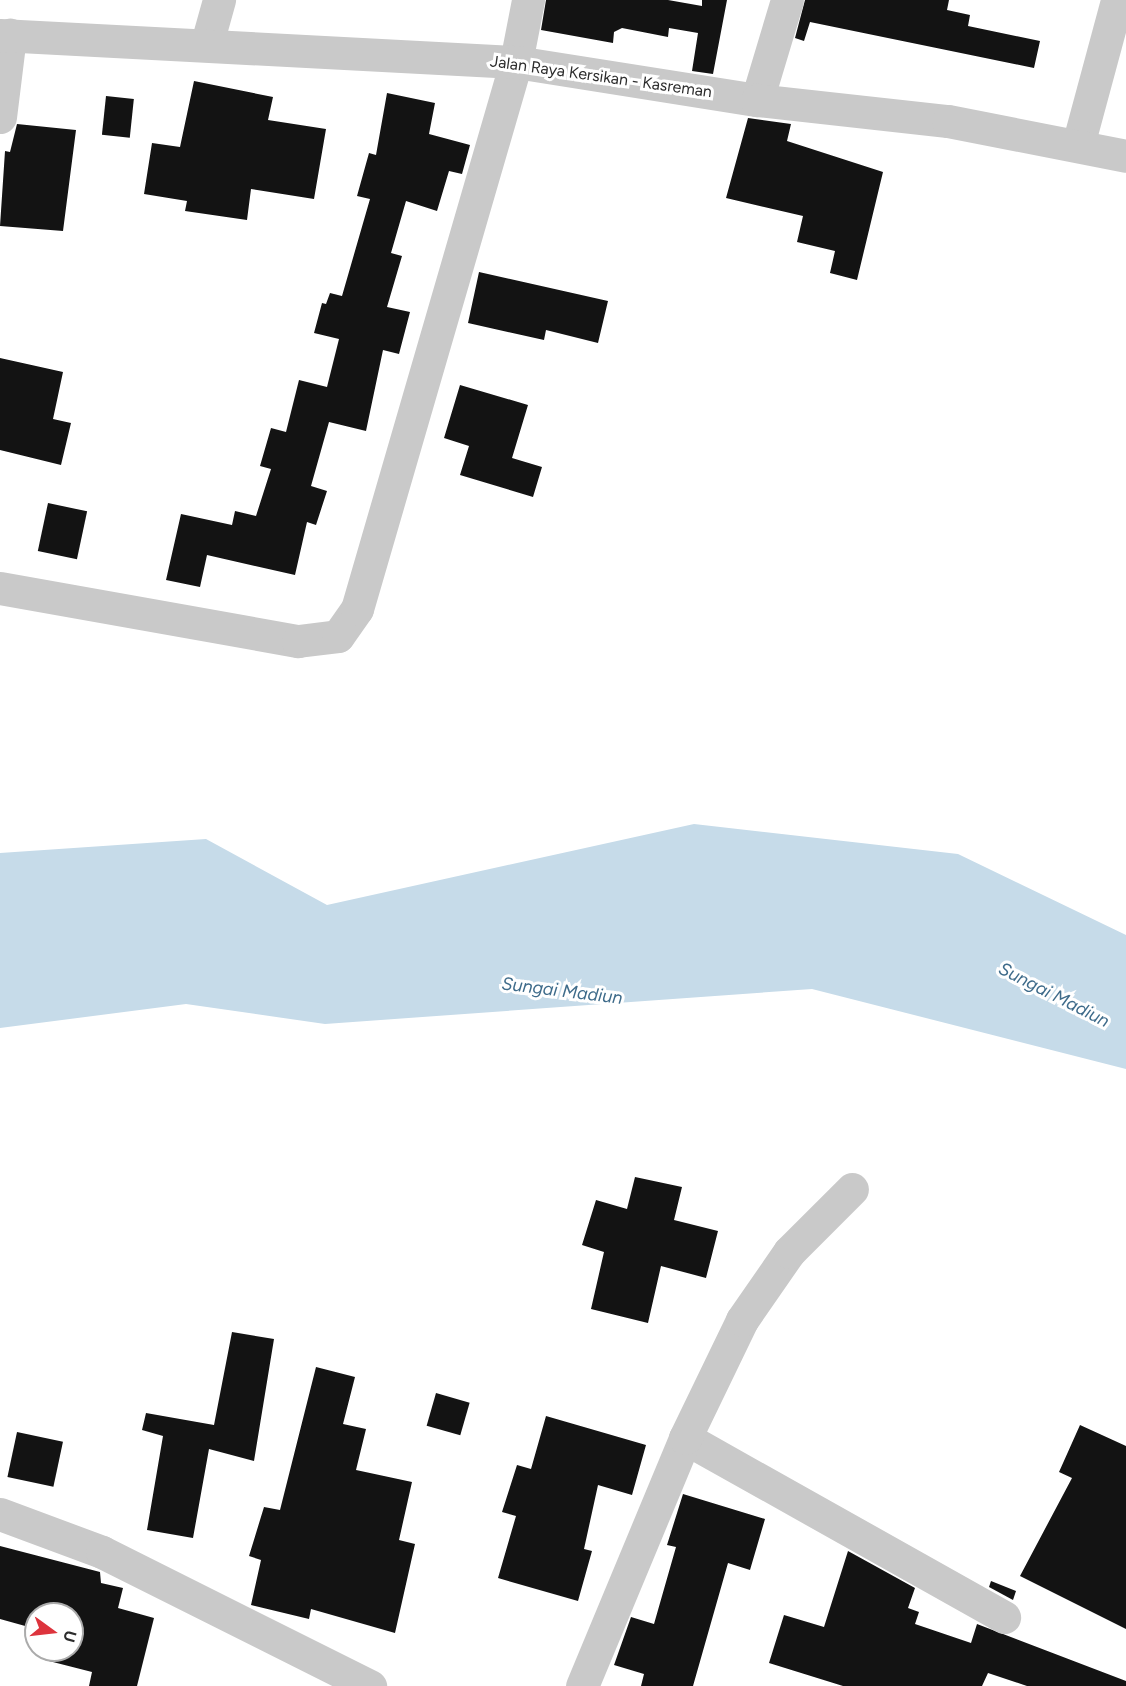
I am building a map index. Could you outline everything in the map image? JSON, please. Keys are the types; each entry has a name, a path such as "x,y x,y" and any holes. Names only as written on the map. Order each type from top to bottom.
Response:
{"street":[{"path":"207,43 219,0"},
{"path":"0,588 298,641 338,636 357,609 516,62 528,0"},
{"path":"757,100 787,0"},
{"path":"1078,145 1117,0"},
{"path":"0,117 5,35"},
{"name":"Jalan Raya Kersikan - Kasreman","path":"5,35 207,43 516,62 757,100 948,121 1126,156"},
{"path":"582,1686 685,1438 742,1320 789,1252 852,1189"},
{"path":"685,1438 1004,1617"},
{"path":"0,1514 102,1552 370,1686"}],"water":[{"name":"Sungai Madiun","path":"694,824 958,854 1126,935 1126,1069 812,989 325,1024 186,1004 0,1028 0,853 206,839 327,905"}],"building":[{"path":"546,0 668,0 702,6 702,0 727,0 713,74 692,71 698,33 669,28 668,37 622,28 614,32 613,43 541,30"},
{"path":"805,0 949,0 947,10 970,15 968,26 1040,41 1034,68 810,22 804,41 795,38"},
{"path":"194,81 273,97 268,120 326,129 314,199 251,189 247,220 185,211 187,201 144,194 152,143 180,147"},
{"path":"387,93 435,103 429,134 470,145 462,174 449,171 437,211 406,201 391,253 402,256 387,307 410,312 399,354 383,350 366,431 329,422 311,486 327,491 316,525 307,522 295,575 207,555 200,587 166,580 181,514 232,525 235,511 256,516 271,469 260,466 271,428 286,432 299,380 327,387 339,339 314,333 322,303 326,304 330,293 342,296 370,199 357,196 369,153 376,155"},
{"path":"106,96 134,99 130,138 102,135"},
{"path":"748,118 791,124 787,141 883,172 857,280 830,273 835,251 797,242 803,216 726,198"},
{"path":"17,124 76,130 63,231 0,226 5,151 10,152"},
{"path":"479,272 608,301 598,343 546,330 544,340 468,323"},
{"path":"0,358 63,372 53,419 71,423 61,465 0,450"},
{"path":"460,385 528,405 512,458 542,467 533,497 460,475 469,446 444,438"},
{"path":"48,503 87,511 77,559 38,551"},
{"path":"635,1177 682,1187 674,1220 718,1231 706,1278 661,1266 648,1323 591,1309 604,1252 582,1245 596,1200 627,1209"},
{"path":"232,1332 274,1339 254,1461 209,1449 193,1538 147,1530 163,1436 142,1430 146,1413 214,1425"},
{"path":"316,1367 355,1377 343,1424 366,1429 356,1470 412,1482 399,1540 415,1544 395,1633 311,1609 309,1619 251,1605 261,1560 249,1556 264,1507 280,1510"},
{"path":"436,1393 470,1403 460,1435 427,1426"},
{"path":"546,1416 646,1445 632,1495 598,1485 584,1549 592,1551 578,1601 498,1578 516,1516 502,1512 517,1465 531,1469"},
{"path":"1080,1425 1126,1446 1126,1629 1020,1576 1072,1478 1059,1472"},
{"path":"17,1432 63,1442 53,1487 7,1477"},
{"path":"683,1494 765,1519 750,1570 728,1563 693,1686 641,1686 644,1674 614,1665 631,1617 654,1624 676,1547 667,1545"},
{"path":"0,1546 100,1572 101,1583 123,1588 118,1608 154,1618 137,1686 89,1686 92,1672 53,1662 84,1662 84,1602 24,1602 24,1626 0,1619"},
{"path":"848,1551 915,1588 908,1608 919,1612 915,1624 971,1643 977,1624 1126,1681 1126,1686 1027,1686 988,1673 982,1686 843,1686 769,1663 784,1615 824,1627"},
{"path":"991,1581 1016,1591 1013,1600 989,1587"}]}
